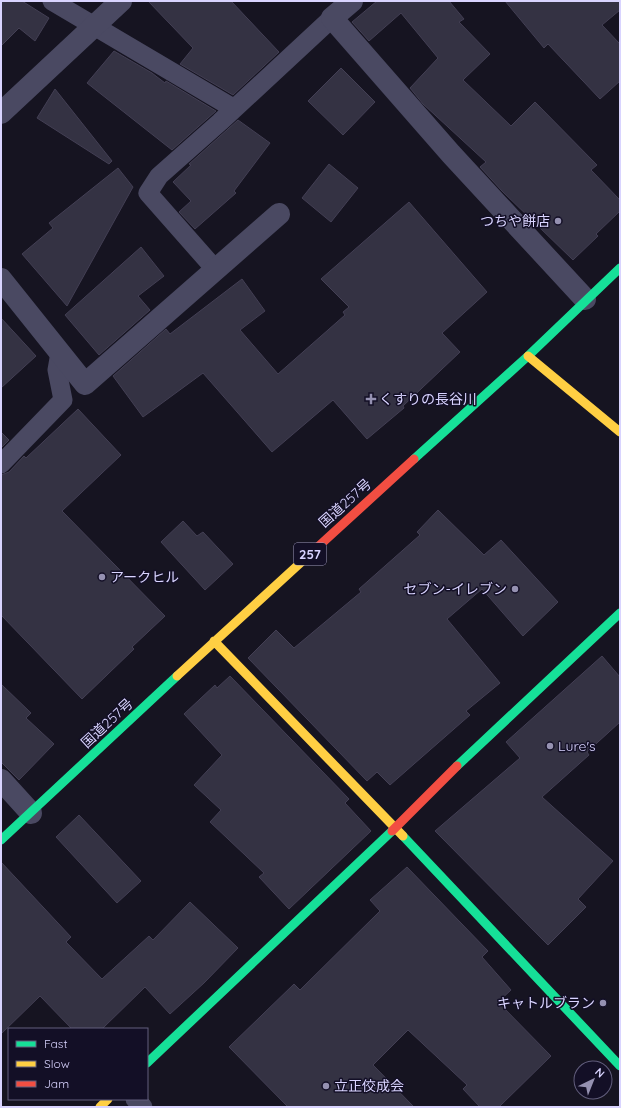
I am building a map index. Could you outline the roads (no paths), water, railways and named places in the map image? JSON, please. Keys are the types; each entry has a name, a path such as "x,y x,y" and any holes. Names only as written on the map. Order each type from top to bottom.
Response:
{"main road":[{"name":"国道257号","path":"1,840 214,641 528,356 620,268"},
{"path":"528,356 620,432"},
{"path":"148,1062 620,612"},
{"path":"214,641 395,828 620,1066"}],"street":[{"path":"1,113 121,1"},
{"path":"352,1 332,18 451,154 586,299"},
{"path":"1,279 85,384 279,214"},
{"path":"1,780 31,813"}],"lane":[{"path":"52,1 233,108"},
{"path":"215,269 148,193 159,176 220,122 233,108 332,18"},
{"path":"1,464 63,400 57,370 60,353"}],"place":[{"name":"つちや餅店","path":"558,221"},
{"name":"くすりの長谷川","path":"371,399"},
{"name":"アークヒル","path":"102,577"},
{"name":"セブン-イレブン","path":"515,589"},
{"name":"Lure's","path":"550,746"},
{"name":"キャトルブラン","path":"603,1003"},
{"name":"立正佼成会","path":"326,1086"}]}
